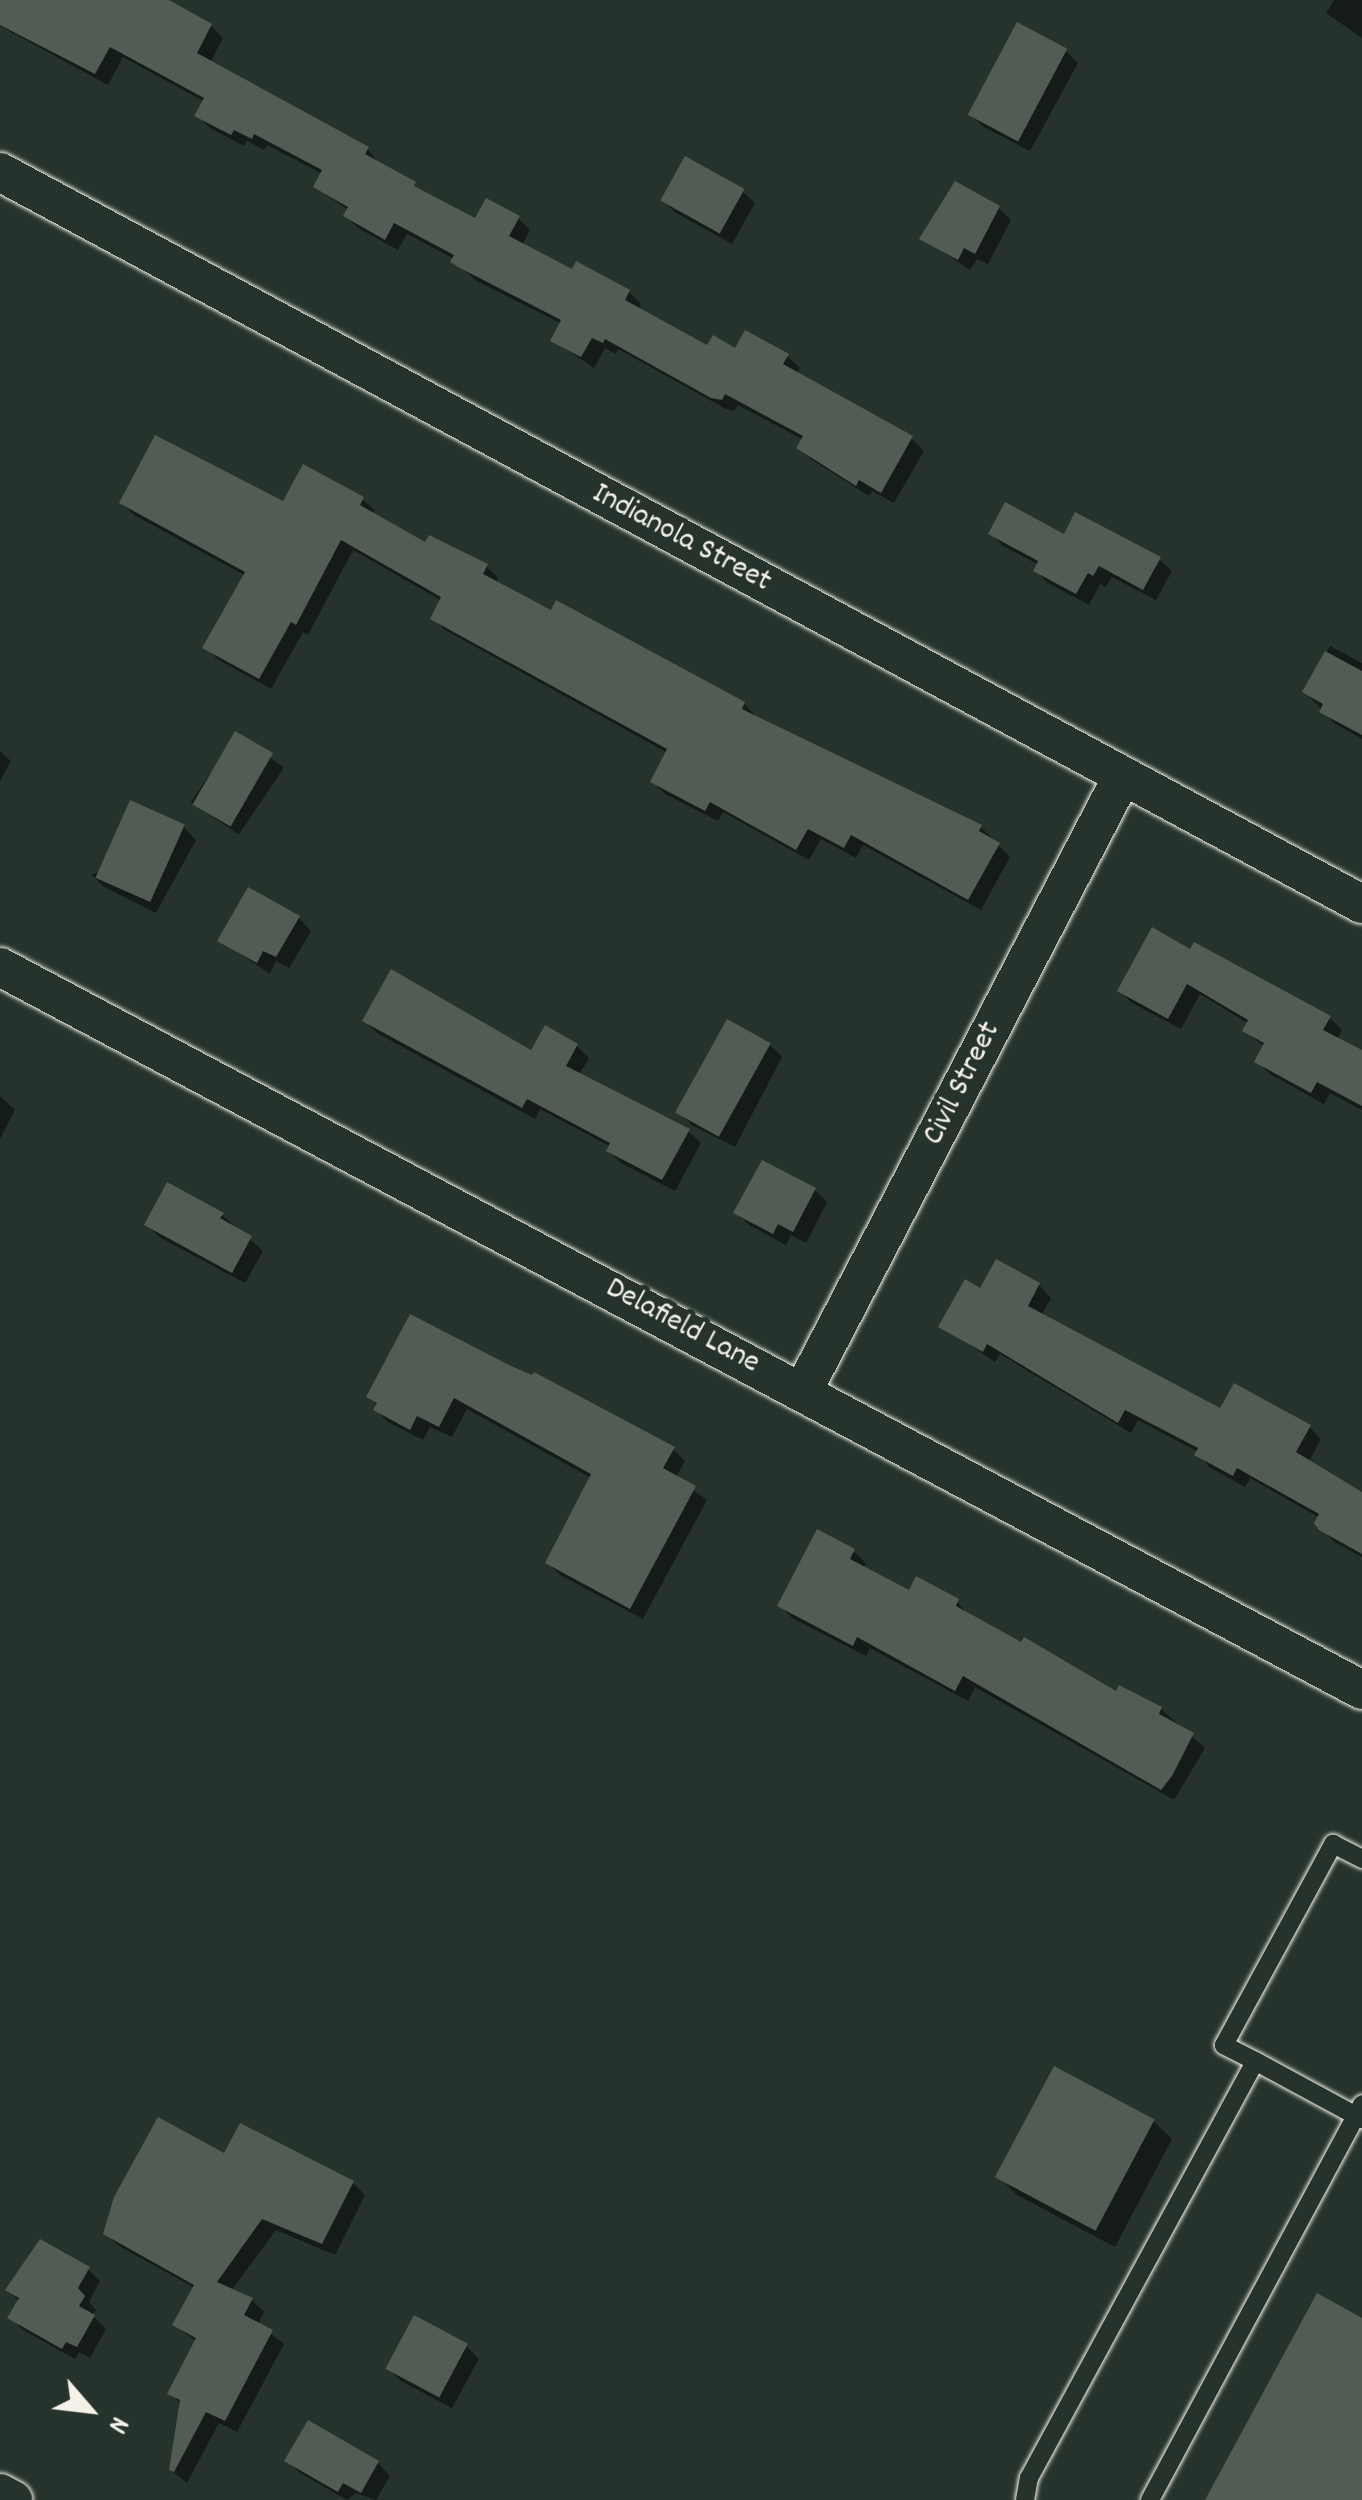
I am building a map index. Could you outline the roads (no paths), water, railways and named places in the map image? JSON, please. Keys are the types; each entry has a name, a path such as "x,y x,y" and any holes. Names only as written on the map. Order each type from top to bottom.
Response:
{"street":[{"name":"Indianola Street","path":"0,172 1362,904"},
{"name":"Civil Street","path":"803,1391 1122,776"},
{"name":"Delafield Lane","path":"0,967 1362,1690"},
{"path":"0,2493 13,2500"}],"lane":[{"path":"1150,2500 1360,2113 1224,2045 1334,1844 1362,1859"},
{"path":"1025,2500 1029,2478 1255,2061"}]}
